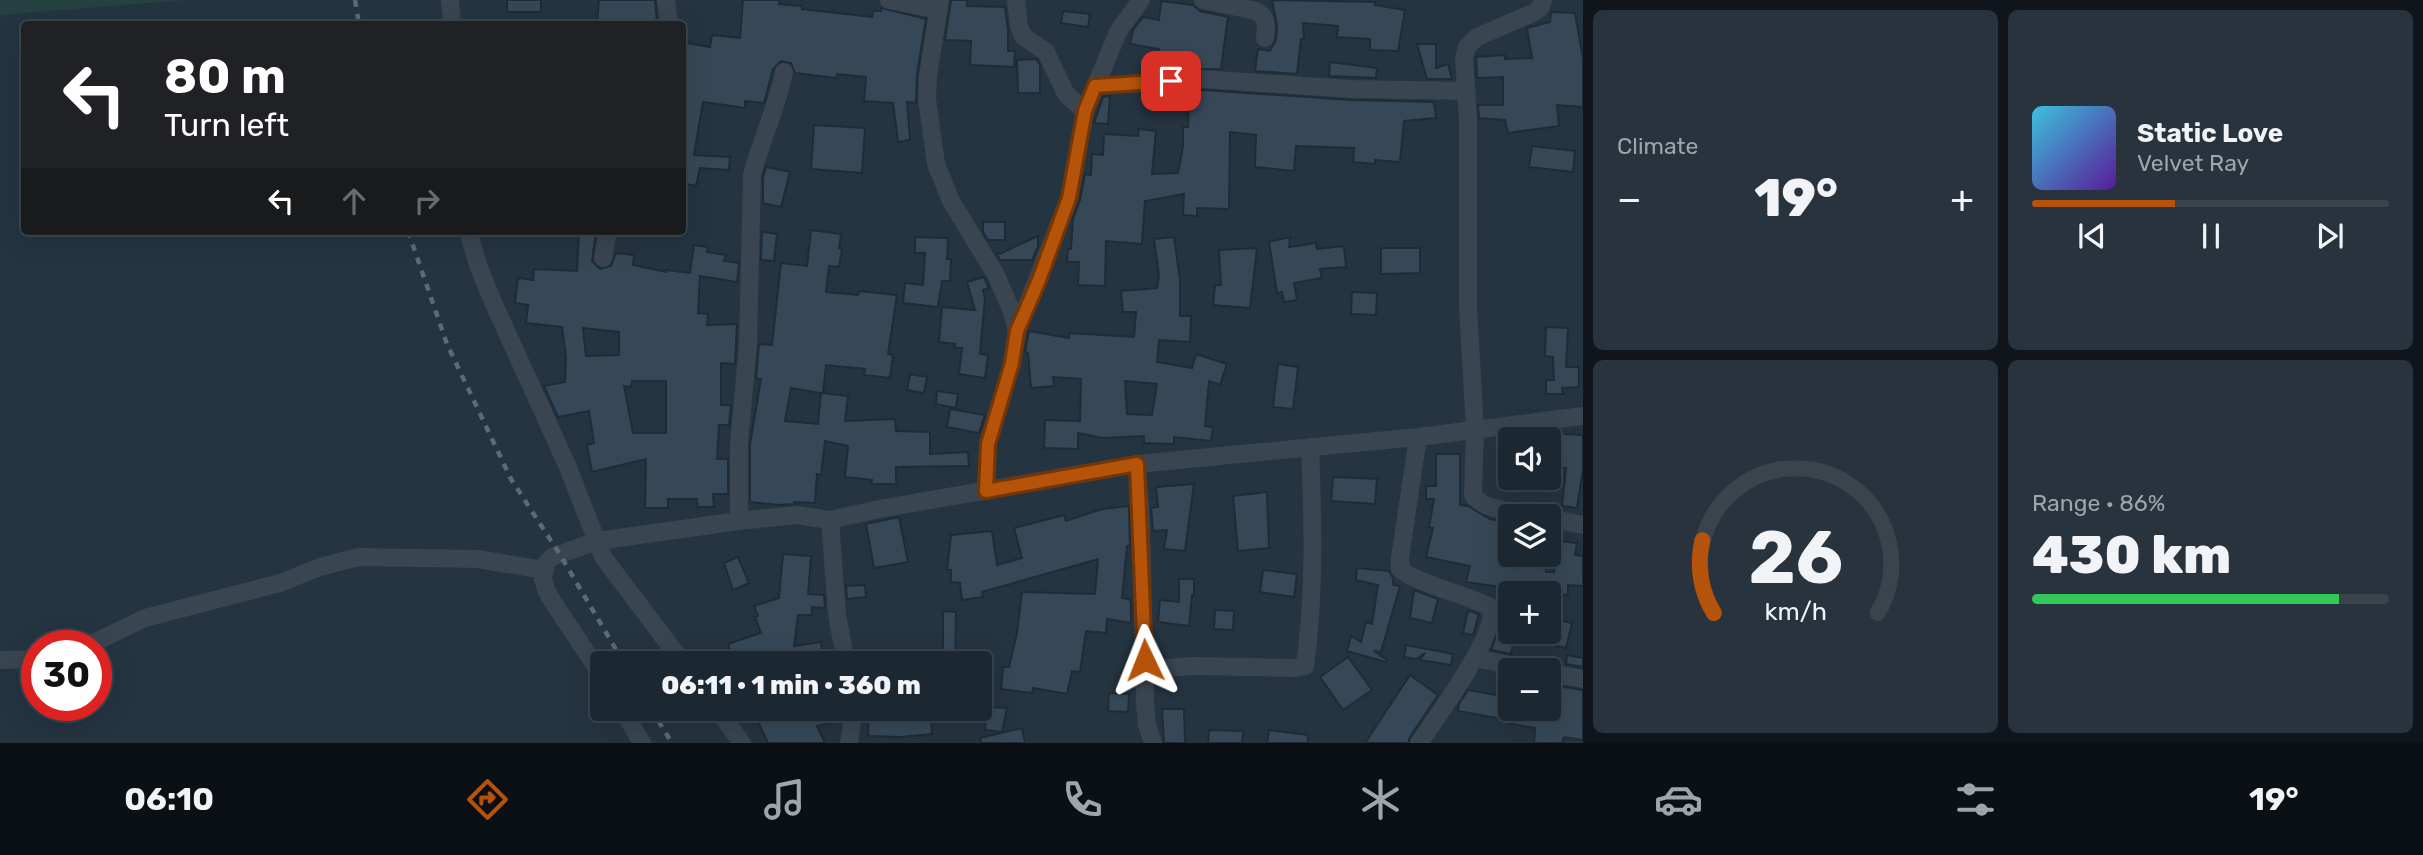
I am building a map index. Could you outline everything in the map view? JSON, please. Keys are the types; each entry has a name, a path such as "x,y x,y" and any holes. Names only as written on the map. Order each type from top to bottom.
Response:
{"street":[{"path":"450,0 452,21"},
{"path":"666,0 669,21"},
{"path":"889,0 939,5 927,99 936,164 951,201 996,275 1017,331"},
{"path":"1016,0 1023,36 1046,52 1066,94 1085,111"},
{"path":"986,491 988,444 1012,363 1017,331 1069,198 1085,111 1119,30 1142,0"},
{"path":"1203,0 1262,14 1266,22 1265,38"},
{"path":"1498,508 1477,502 1473,495 1475,430 1468,307 1467,90 1464,58 1467,47 1477,37 1535,12 1544,0"},
{"path":"739,521 739,443 748,344 752,175 778,100 784,72"},
{"path":"1095,86 1203,79 1351,89 1467,90"},
{"path":"469,235 493,302 568,466 610,568 674,651"},
{"path":"603,258 607,235"},
{"path":"590,658 547,592 543,579 546,563 559,553 597,541 796,515 830,520 1137,464 1418,437 1583,416"},
{"path":"1418,437 1400,569 1490,607 1493,615 1490,628 1475,658 1419,743"},
{"path":"1144,670 1192,666 1305,666 1314,564 1310,447"},
{"path":"1137,464 1147,725 1153,743"},
{"path":"830,520 837,614 844,651"},
{"path":"1561,520 1583,525"},
{"path":"112,634 145,618 280,583 320,567 358,557 478,559 544,570"},
{"path":"1475,658 1498,663"},
{"path":"0,660 21,659"},
{"path":"1561,675 1583,679"},
{"path":"629,721 642,743"},
{"path":"726,721 743,743"},
{"path":"849,743 852,721"}],"green space":[{"path":"0,0 186,0 0,15"}],"building":[{"path":"507,0 541,0 541,12 507,12"},
{"path":"599,0 655,0 657,21 597,21"},
{"path":"743,0 780,0 779,4 802,6 802,9 872,17 873,11 881,11 881,8 926,19 917,74 916,103 907,102 910,140 898,142 893,103 864,101 866,77 837,74 836,78 795,73 791,63 781,61 773,69 764,103 745,101 745,108 703,102 694,155 730,157 729,170 700,168 696,186 686,184 686,43 710,47 712,35 740,38"},
{"path":"951,0 967,0 967,6 1005,7 1008,51 1015,51 1014,67 970,65 971,41 945,40"},
{"path":"1272,0 1375,2 1375,5 1405,10 1398,51 1370,50 1370,39 1337,37 1338,26 1303,23 1304,39 1301,39 1297,74 1255,71 1258,49 1270,51 1276,40 1277,25"},
{"path":"1161,1 1193,5 1200,11 1228,17 1221,69 1160,70 1159,49 1130,44 1133,30 1143,17 1159,20"},
{"path":"1063,11 1090,14 1088,27 1061,23"},
{"path":"1551,12 1575,13 1583,59 1583,107 1557,105 1559,126 1508,133 1505,120 1479,118 1478,105 1503,105 1503,77 1477,78 1476,57 1505,55 1505,59 1532,58 1527,28 1550,22"},
{"path":"1417,44 1436,44 1436,68 1448,64 1452,79 1427,79"},
{"path":"1036,59 1040,65 1040,93 1018,93 1017,60"},
{"path":"1330,62 1377,68 1376,78 1329,76"},
{"path":"1189,91 1351,100 1434,102 1436,118 1404,121 1400,162 1353,162 1354,148 1296,146 1294,171 1255,167 1256,135 1230,132 1229,209 1197,208 1197,216 1183,215 1184,194 1145,201 1142,244 1106,241 1105,286 1078,285 1079,262 1067,262 1068,249 1071,249 1073,219 1085,174 1091,175 1092,154 1103,155 1104,134 1138,136 1139,129 1156,131 1152,174 1178,173 1183,127 1188,127"},
{"path":"1110,96 1108,124 1094,123 1103,97"},
{"path":"814,125 865,128 862,173 811,169"},
{"path":"1532,146 1575,151 1573,172 1529,167"},
{"path":"766,167 790,172 781,207 763,203 763,177"},
{"path":"983,222 1005,222 1005,240 988,240 983,232"},
{"path":"811,230 841,234 839,267 829,266 826,292 858,295 859,291 897,295 888,354 893,355 890,378 864,375 865,369 826,365 823,393 848,396 845,421 895,419 896,431 930,432 930,454 968,452 969,466 896,467 896,484 872,484 872,480 845,477 848,446 825,441 821,475 817,474 815,503 794,502 780,505 750,502 750,444 761,379 756,379 759,344 772,345 781,263 807,266","holes":["791,388 821,393 818,424 785,421"]},
{"path":"762,232 777,234 774,261 761,260"},
{"path":"579,235 596,235 592,261 600,269 611,266 616,253 634,255 633,265 666,272 690,273 694,245 708,247 707,252 726,255 724,261 739,263 737,282 700,276 698,313 708,314 707,325 737,324 735,364 721,363 721,405 731,405 729,425 719,425 717,459 728,459 728,494 713,494 714,507 697,507 697,499 668,499 668,508 645,508 646,459 592,472 587,445 594,443 589,411 558,417 544,386 565,382 566,357 562,327 526,323 528,305 515,303 518,278 533,280 534,269 577,271","holes":["583,328 619,332 619,355 586,356","632,381 666,381 666,433 633,433 624,386 631,387"]},
{"path":"1038,236 1038,247 1032,260 1000,260 997,255"},
{"path":"915,237 948,238 950,281 942,281 938,307 903,303 905,283 923,285 925,253 915,253"},
{"path":"1174,237 1180,280 1180,316 1191,316 1190,342 1159,340 1157,362 1192,368 1196,354 1227,364 1220,385 1209,381 1205,426 1213,427 1211,441 1174,437 1174,444 1144,443 1144,436 1102,438 1078,433 1078,449 1044,448 1045,420 1080,421 1081,379 1053,377 1054,386 1031,388 1028,353 1025,352 1029,331 1069,338 1069,333 1134,337 1136,312 1123,312 1121,291 1157,288 1159,275 1154,239","holes":["1125,381 1157,384 1152,415 1127,414"]},
{"path":"1290,237 1289,247 1316,243 1317,249 1344,246 1346,267 1320,269 1322,278 1294,283 1297,300 1284,302 1282,292 1277,293 1269,242"},
{"path":"1257,248 1250,308 1213,305 1215,285 1221,285 1219,250"},
{"path":"1381,248 1420,248 1420,273 1381,274"},
{"path":"984,277 989,288 983,290 985,298 980,354 988,355 985,378 959,374 962,348 955,348 955,344 939,342 942,307 975,310 967,282"},
{"path":"1352,292 1377,293 1376,315 1351,314"},
{"path":"1546,327 1568,328 1566,367 1579,367 1579,387 1562,388 1563,394 1546,394 1546,380 1554,380 1553,357 1545,356"},
{"path":"1278,364 1298,367 1293,409 1273,407"},
{"path":"910,374 927,377 924,393 907,390"},
{"path":"937,391 958,394 956,408 936,404"},
{"path":"950,409 985,415 979,433 947,427"},
{"path":"1561,434 1583,435 1583,469 1577,508 1562,506 1566,468 1561,468"},
{"path":"1436,454 1460,454 1460,505 1468,506 1498,521 1498,567 1546,567 1546,572 1554,572 1555,567 1561,567 1561,541 1577,543 1575,555 1583,556 1583,586 1568,585 1568,595 1561,595 1561,581 1498,581 1498,587 1466,582 1470,566 1426,557 1433,528 1429,527 1434,499 1426,499 1426,486 1436,486"},
{"path":"1333,477 1377,479 1375,504 1331,501"},
{"path":"1194,484 1185,551 1164,549 1167,530 1153,531 1151,508 1158,507 1156,487"},
{"path":"1267,492 1269,548 1238,551 1233,496"},
{"path":"1129,506 1130,546 1127,546 1122,598 1131,600 1131,623 1107,619 1106,633 1086,631 1080,672 1072,671 1067,694 1033,688 1032,693 1001,689 1003,667 1009,667 1017,633 1022,592 1095,594 1098,559 982,592 983,597 962,600 960,583 951,582 951,570 947,570 951,535 992,531 997,565 1022,558 1014,528 1064,515 1066,521 1102,509"},
{"path":"899,517 908,562 874,568 866,524"},
{"path":"783,554 811,556 808,594 824,595 825,608 812,607 812,615 798,615 794,646 821,642 822,651 730,651 728,644 761,633 754,606 779,598"},
{"path":"738,557 749,583 733,590 724,563"},
{"path":"1357,568 1389,571 1393,585 1400,586 1381,652 1374,651 1387,660 1386,662 1347,651 1351,636 1361,642 1366,622 1372,624 1378,585 1356,580"},
{"path":"1263,570 1297,574 1294,597 1260,592"},
{"path":"1179,579 1194,579 1189,626 1158,622 1160,600 1179,602"},
{"path":"865,585 866,597 847,599 846,586"},
{"path":"1414,590 1438,599 1432,623 1410,618"},
{"path":"1215,610 1234,611 1233,630 1214,629"},
{"path":"943,611 956,612 955,651 943,651"},
{"path":"1468,611 1479,614 1473,635 1463,633"},
{"path":"1561,621 1572,623 1566,648 1547,644 1561,644"},
{"path":"1498,630 1498,644 1513,644 1511,654 1491,650"},
{"path":"1406,645 1453,654 1451,665 1420,660 1425,653 1416,659 1404,657"},
{"path":"1567,655 1583,658 1583,667 1566,664"},
{"path":"1348,657 1372,690 1343,710 1320,677"},
{"path":"1410,675 1438,695 1408,743 1365,743"},
{"path":"1498,681 1498,718 1458,711 1459,704 1468,690 1496,695"},
{"path":"1561,687 1583,690 1583,740 1564,737 1562,743 1534,743 1535,728 1507,723 1561,721"},
{"path":"1109,693 1129,694 1128,712 1108,711"},
{"path":"992,707 1007,708 1002,732 985,730 986,721 992,721"},
{"path":"1162,709 1184,709 1185,743 1164,743"},
{"path":"758,721 841,721 817,726 825,743 768,743"},
{"path":"869,721 931,721 932,734 868,736"},
{"path":"1022,728 1025,743 981,743 980,738"},
{"path":"1209,730 1243,731 1242,743 1208,743"},
{"path":"1269,730 1308,735 1308,743 1267,743"}],"railway":[{"path":"355,0 358,21"},
{"path":"409,235 447,344 511,479 617,651"},
{"path":"658,721 672,743"}],"route":[{"path":"1145,660 1137,464 986,491 988,444 1012,363 1017,331 1069,198 1085,111 1095,86 1171,81"}]}
